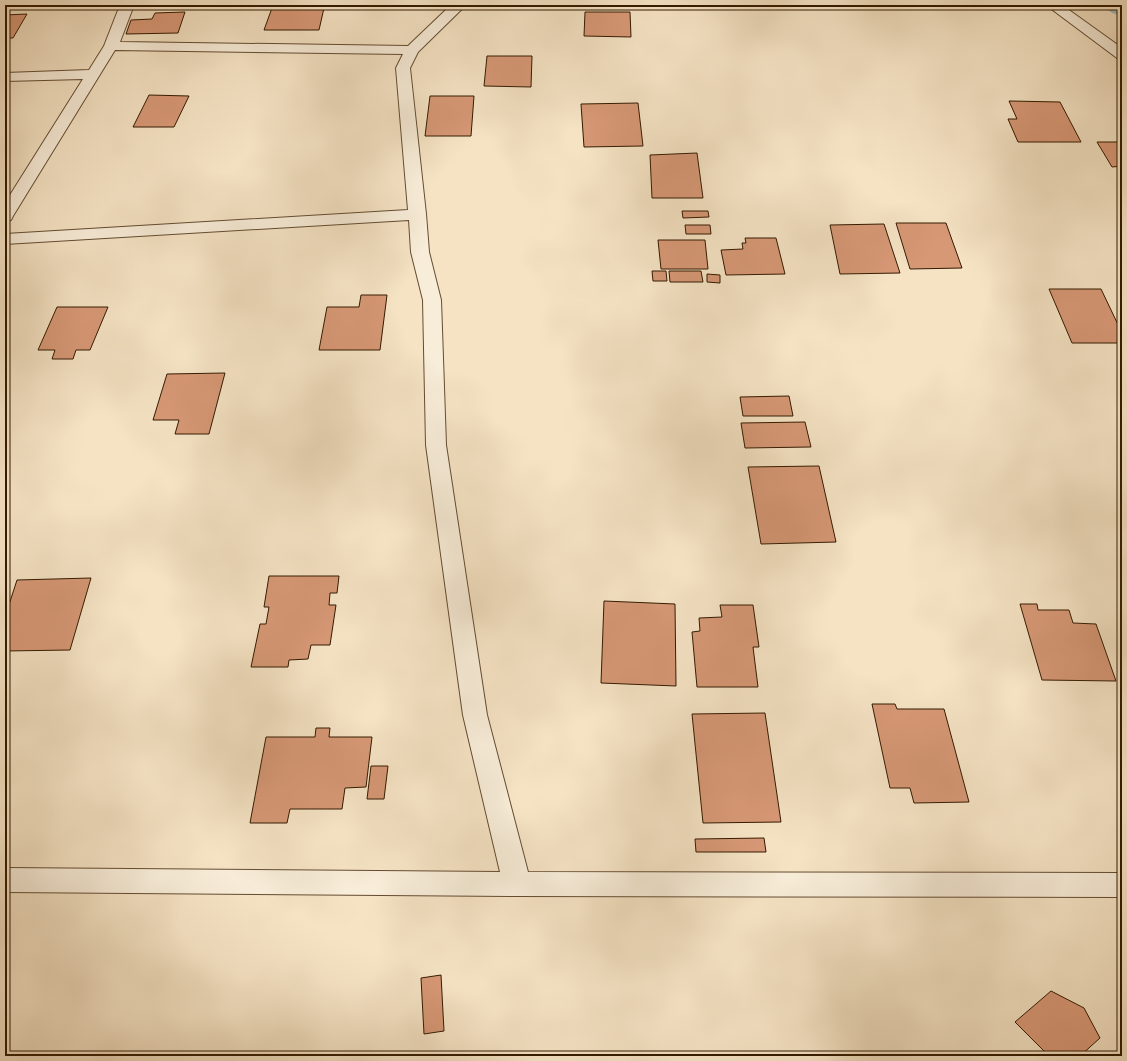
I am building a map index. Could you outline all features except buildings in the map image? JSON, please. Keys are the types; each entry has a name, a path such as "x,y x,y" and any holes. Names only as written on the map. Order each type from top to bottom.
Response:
{"street":[{"path":"5,216 111,46 127,5"},
{"path":"459,5 412,50 403,68 418,214 420,252 432,300 436,445 475,715 517,884"},
{"path":"1053,5 1122,55"},
{"path":"111,46 412,50"},
{"path":"5,77 94,74"},
{"path":"5,239 418,214"},
{"path":"5,880 517,884 1122,885"}],"waterway":[{"path":"1114,5 1122,10"}]}
